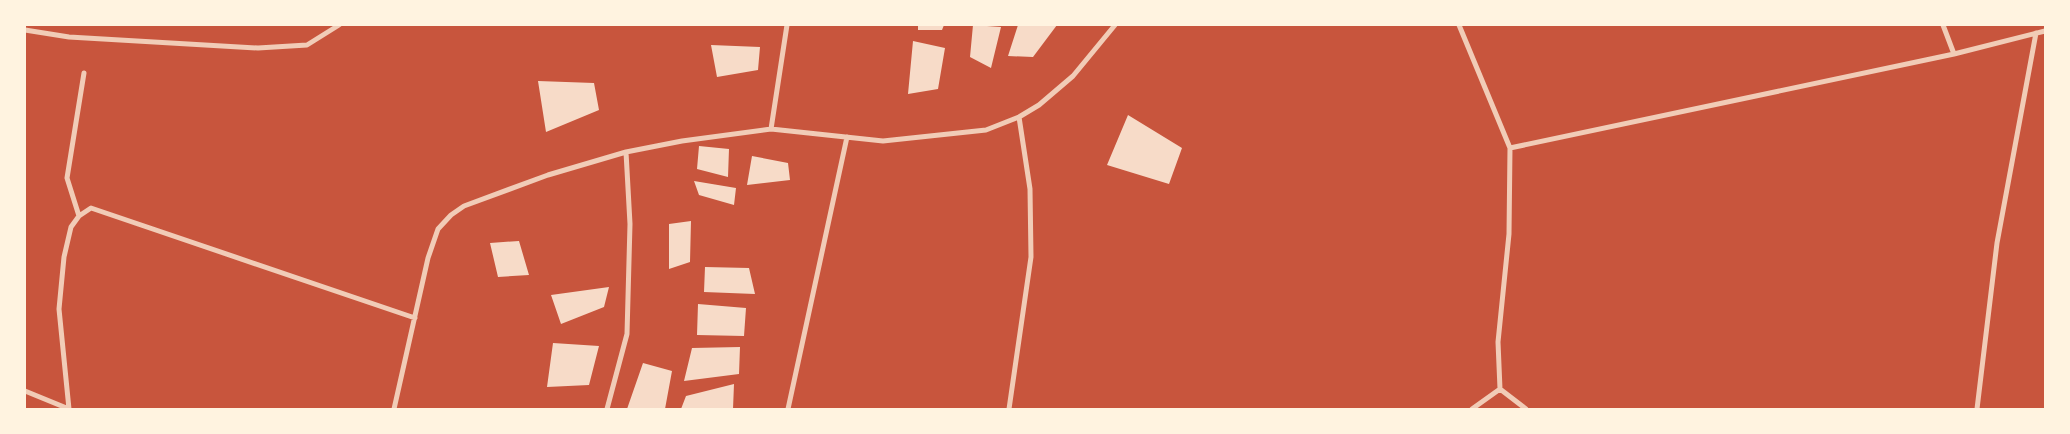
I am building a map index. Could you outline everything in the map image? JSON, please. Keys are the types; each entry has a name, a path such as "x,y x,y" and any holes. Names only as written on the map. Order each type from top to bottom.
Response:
{"street":[{"path":"25,30 69,37 258,48 307,45 339,25"},
{"path":"771,129 787,25"},
{"path":"394,409 428,258 438,229 451,215 464,206 548,175 626,152 682,141 771,129 882,141 986,130 1018,117 1039,105 1073,76 1115,25"},
{"path":"1459,25 1510,148 1509,234 1498,342 1500,389 1526,409"},
{"path":"1943,25 1954,54"},
{"path":"1510,148 1954,54 2045,31"},
{"path":"1977,409 1997,243 2036,34"},
{"path":"78,216 67,178 84,73"},
{"path":"1009,409 1031,257 1030,189 1018,117"},
{"path":"788,409 847,137"},
{"path":"607,409 627,334 630,224 626,152"},
{"path":"25,391 69,409 59,309 64,257 72,227 78,216 91,208 415,318"},
{"path":"1472,409 1500,389"}],"building":[{"path":"918,25 944,25 942,30 918,30"},
{"path":"973,25 1001,27 991,68 970,57"},
{"path":"1018,25 1057,25 1033,57 1008,56"},
{"path":"913,41 945,48 938,89 908,94"},
{"path":"711,45 760,47 758,70 717,77"},
{"path":"538,81 594,83 599,110 546,132"},
{"path":"1128,115 1182,148 1169,184 1107,165"},
{"path":"699,146 729,149 728,177 697,169"},
{"path":"752,156 788,163 790,180 747,185"},
{"path":"694,181 736,188 734,205 699,195"},
{"path":"691,221 690,262 669,269 669,224"},
{"path":"519,241 529,275 498,277 490,243"},
{"path":"705,267 749,268 755,294 704,292"},
{"path":"609,287 604,307 561,324 551,295"},
{"path":"698,304 746,308 744,336 697,335"},
{"path":"553,343 599,346 589,385 547,387"},
{"path":"740,347 739,374 684,381 692,348"},
{"path":"643,363 672,371 665,409 627,409"},
{"path":"734,384 733,409 681,409 686,396"}]}
